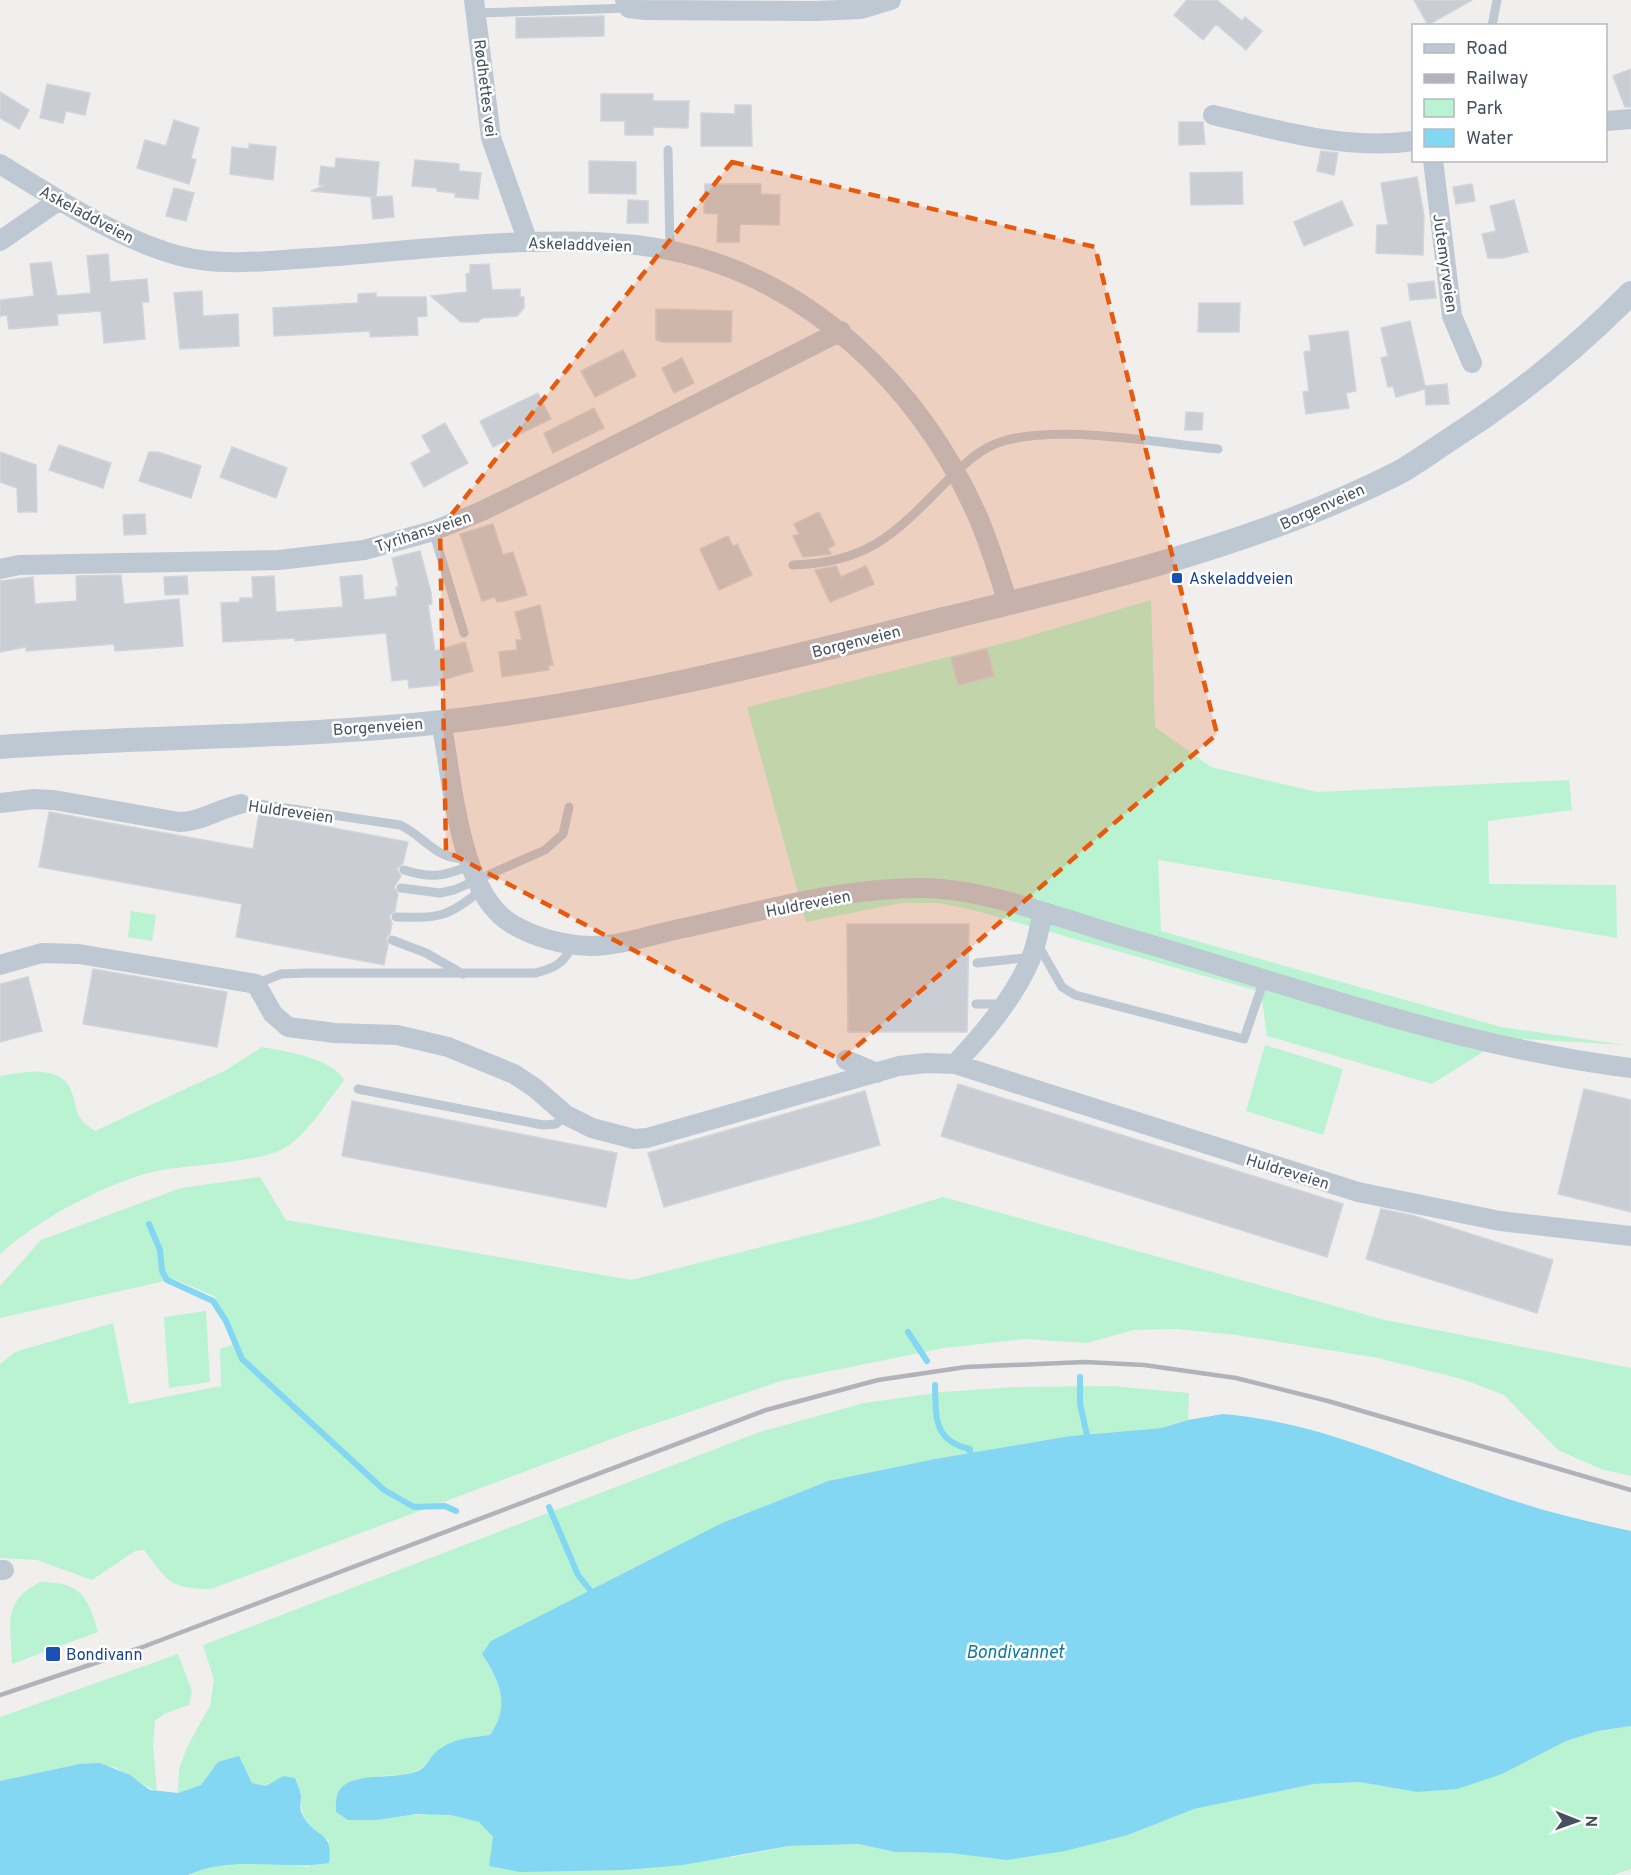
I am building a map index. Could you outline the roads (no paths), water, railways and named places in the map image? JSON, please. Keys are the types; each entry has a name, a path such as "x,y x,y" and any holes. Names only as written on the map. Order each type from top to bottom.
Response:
{"street":[{"path":"627,4 742,12 816,11 861,9 891,0"},
{"name":"Rødhettes vei","path":"475,6 491,138 528,242"},
{"path":"1213,115 1321,139 1392,144 1412,141"},
{"path":"1607,121 1631,119"},
{"name":"Jutemyrveien","path":"1433,162 1452,316 1472,363"},
{"name":"Askeladdveien","path":"0,164 58,201 166,253 200,260 264,261 528,242 625,244 670,250 756,280 803,305 841,331 889,377 921,418 978,516 1008,603"},
{"path":"0,241 58,201"},
{"name":"Borgenveien","path":"0,747 441,722 522,711 642,690 1008,603 1156,564 1283,524 1400,471 1505,404 1600,325 1631,293"},
{"name":"Tyrihansveien","path":"0,568 19,565 279,560 364,550 433,531 482,511 576,465 841,331"},
{"path":"441,722 473,874"},
{"name":"Huldreveien","path":"0,803 34,799 54,800 179,822 189,822 220,808 241,804"},
{"name":"Huldreveien","path":"473,874 510,922 548,939 595,946 824,898 891,890 948,890 1043,913 1392,1018 1546,1054 1631,1068"},
{"path":"955,1064 981,1037 1004,1004 1034,949 1043,913"},
{"path":"0,965 42,953 79,954 256,984"},
{"name":"Huldreveien","path":"256,984 273,1014 288,1027 335,1033 397,1035 448,1047 514,1074 535,1088 566,1115 616,1136 634,1140 877,1073 926,1063 955,1064 1358,1192 1500,1221 1631,1236"},
{"path":"846,1060 877,1073"}],"lane":[{"path":"1492,24 1497,0"},
{"path":"475,6 627,4"},
{"path":"668,150 670,250"},
{"path":"793,564 821,564 849,557 878,543 909,519 954,473 992,445 1016,437 1041,434 1218,449"},
{"path":"433,531 464,633"},
{"name":"Huldreveien","path":"241,804 259,804 400,825 416,832 443,856 473,874"},
{"path":"404,870 426,877 473,874 545,850 563,834 568,807"},
{"path":"401,888 454,891 473,874"},
{"path":"396,917 440,916 458,910 473,874"},
{"path":"392,940 426,953 463,974"},
{"path":"256,984 290,974 536,972 554,969 565,960 573,944"},
{"path":"977,963 1034,949 1062,987 1075,995 1244,1039 1264,980"},
{"path":"976,1004 1004,1004"},
{"path":"358,1089 543,1125 556,1124 566,1115"}],"water":[{"name":"Bondivannet","path":"1223,1414 1259,1418 1328,1435 1511,1500 1631,1531 1631,1726 1598,1731 1566,1741 1502,1774 1457,1789 1417,1792 1359,1782 1314,1784 1194,1809 1128,1835 1065,1851 1007,1860 950,1853 895,1852 858,1844 789,1846 683,1865 625,1870 520,1872 489,1866 493,1837 479,1822 451,1815 417,1814 377,1820 348,1820 336,1812 336,1798 343,1786 350,1782 415,1772 423,1768 437,1751 449,1743 490,1735 500,1714 501,1704 498,1684 482,1654 491,1641 722,1523 828,1481 935,1459 1070,1436 1162,1428 1188,1420"},
{"path":"239,1756 252,1783 266,1786 283,1776 295,1778 301,1796 301,1812 312,1828 326,1839 330,1852 329,1863 222,1865 188,1875 0,1875 0,1781 79,1764 100,1763 130,1775 150,1790 178,1793 201,1785 218,1762"}],"waterway":[{"path":"149,1224 160,1250 162,1271 167,1280 213,1301 226,1321 242,1359 384,1490 414,1507 445,1506 456,1511"},
{"path":"908,1332 927,1361"},
{"path":"1080,1377 1080,1404 1087,1435"},
{"path":"935,1385 937,1417 943,1434 949,1440 970,1449 970,1453"},
{"path":"549,1507 578,1575 590,1590"}],"railway":[{"path":"0,1695 140,1648 766,1410 878,1380 966,1367 1085,1362 1144,1365 1236,1378 1328,1401 1631,1490"}],"place":[{"name":"Askeladdveien","path":"1177,578"},
{"name":"Bondivann","path":"53,1654"}]}
